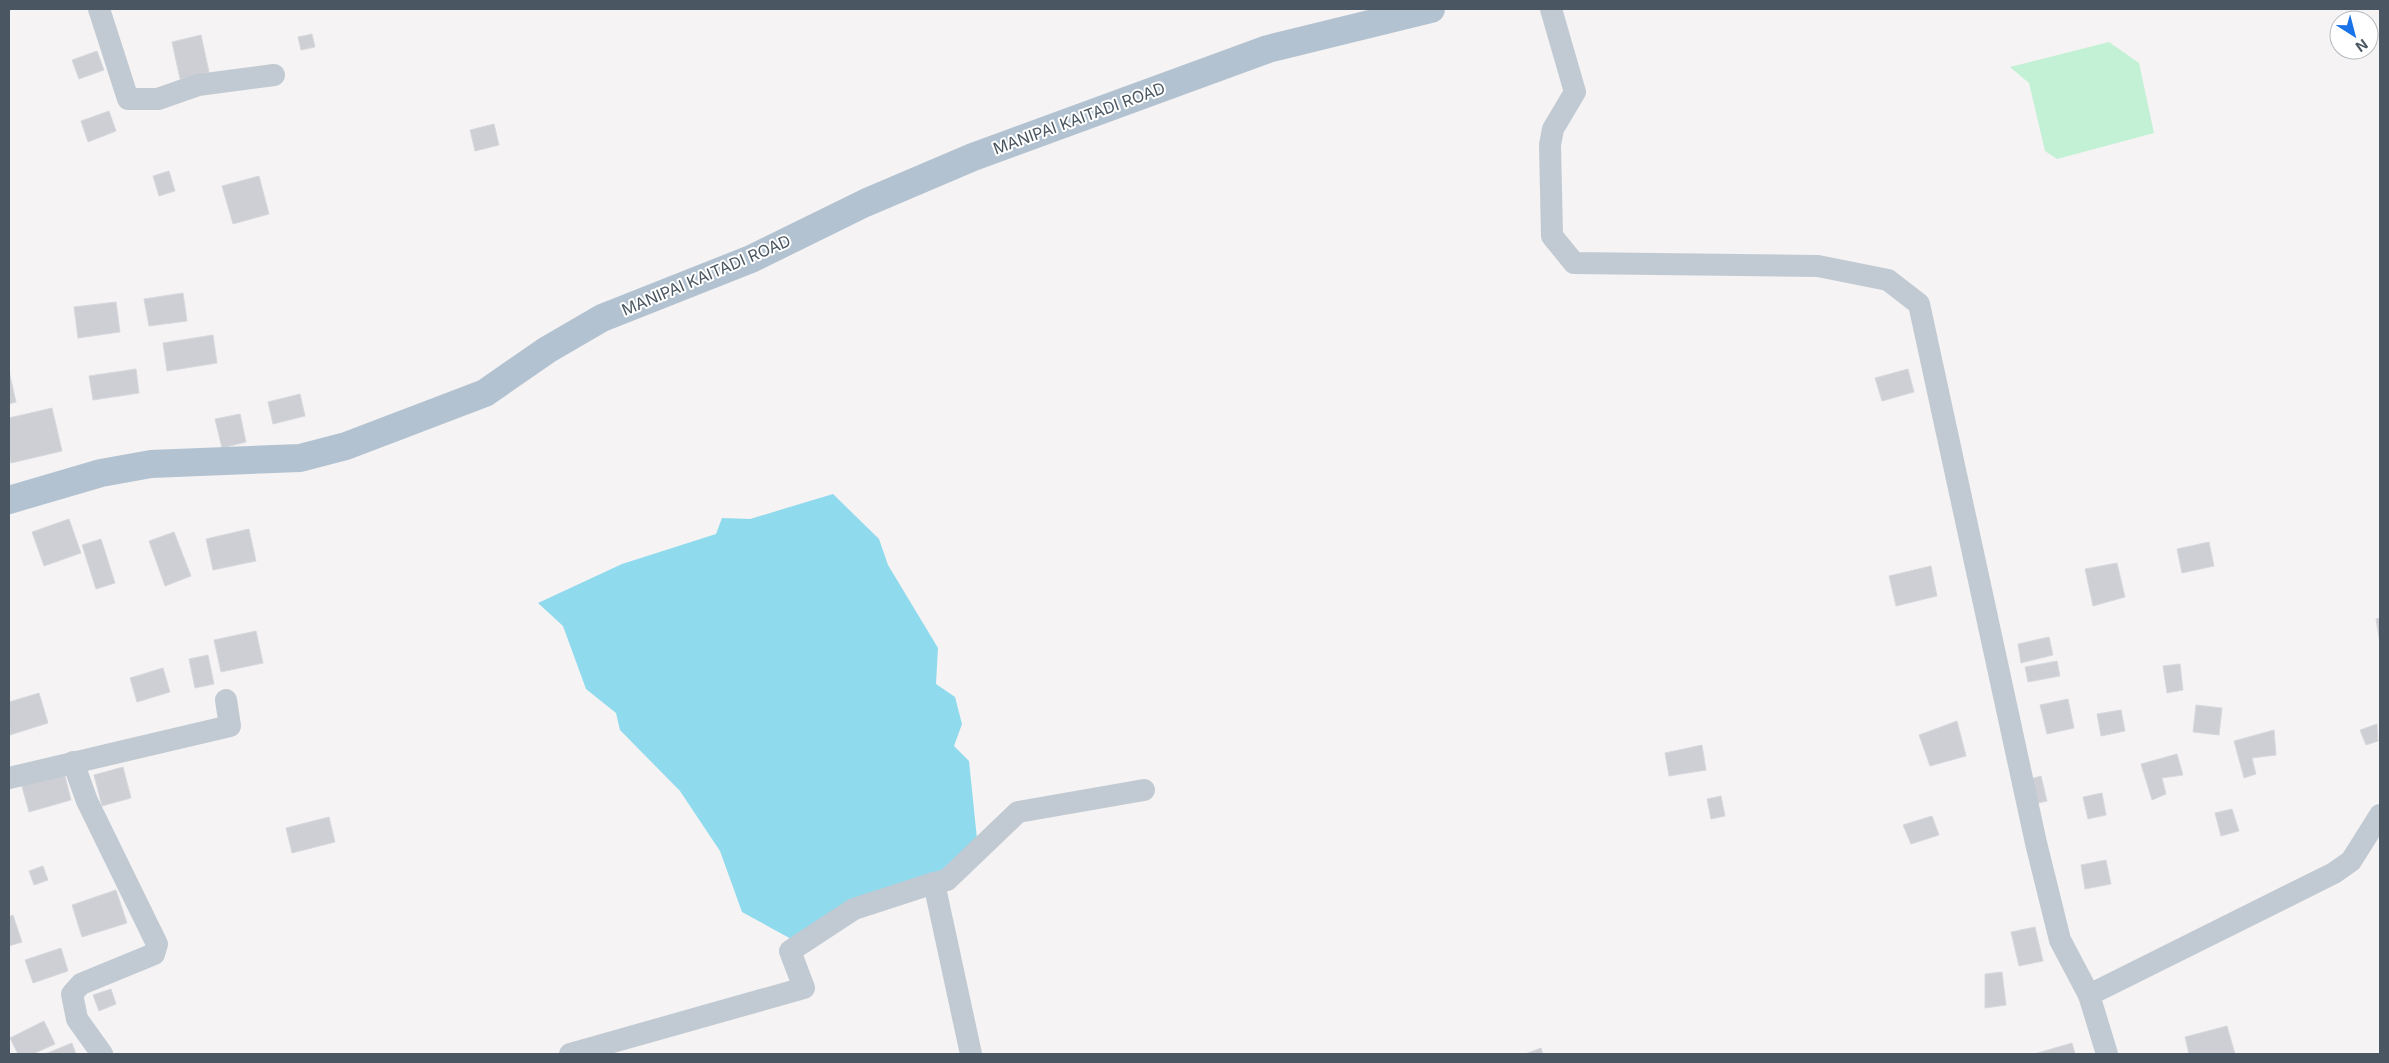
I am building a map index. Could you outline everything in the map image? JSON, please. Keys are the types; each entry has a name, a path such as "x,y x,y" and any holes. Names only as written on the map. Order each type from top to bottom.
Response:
{"main road":[{"name":"MANIPAI KAITADI ROAD","path":"9,500 101,473 151,464 300,458 346,446 485,393 546,350 602,318 751,259 865,203 972,157 1268,49 1432,9"}],"street":[{"path":"100,9 128,100 158,99 198,85 274,75"},
{"path":"1551,9 1575,92 1553,129 1550,145 1552,236 1574,263 1818,266 1888,280 1919,304 2036,843 2060,940 2088,995 2107,1054"},
{"path":"9,778 230,726 226,700"},
{"path":"73,762 87,801 157,944 154,954 81,984 72,994 77,1018 102,1054"},
{"path":"570,1054 804,988 790,951 854,909 947,880 1018,812 1144,790"},
{"path":"2088,995 2334,873 2352,861 2380,815"},
{"path":"934,883 970,1054"}],"green space":[{"path":"2109,42 2139,63 2154,133 2057,159 2045,151 2029,83 2010,67"}],"water":[{"path":"833,494 879,539 888,565 938,648 936,684 955,697 962,724 954,746 969,761 977,839 946,874 793,940 742,912 720,851 680,791 620,730 616,713 586,689 563,626 538,603 622,564 716,534 722,518 750,519"}],"building":[{"path":"312,34 315,47 301,50 298,37"},
{"path":"201,35 209,72 180,79 172,42"},
{"path":"97,51 104,70 79,79 72,60"},
{"path":"109,111 116,131 88,142 81,121"},
{"path":"494,124 499,145 475,151 470,130"},
{"path":"169,171 175,191 159,196 153,176"},
{"path":"259,176 269,214 233,224 222,186"},
{"path":"183,293 187,321 149,326 144,299"},
{"path":"116,302 120,332 78,338 74,307"},
{"path":"213,335 217,363 167,371 163,343"},
{"path":"136,369 139,393 93,400 89,376"},
{"path":"1908,369 1914,392 1882,401 1875,378"},
{"path":"9,371 16,402 9,404"},
{"path":"300,394 305,416 273,424 268,402"},
{"path":"52,408 62,451 11,463 9,452 9,418"},
{"path":"240,414 246,442 222,448 215,419"},
{"path":"69,519 81,553 44,566 32,532"},
{"path":"249,529 256,561 213,570 206,539"},
{"path":"174,532 191,576 165,586 149,541"},
{"path":"101,539 115,583 96,589 82,545"},
{"path":"2209,542 2214,566 2182,573 2177,549"},
{"path":"2117,563 2125,597 2093,606 2085,569"},
{"path":"1931,566 1937,596 1896,606 1889,576"},
{"path":"2380,618 2380,643 2376,619"},
{"path":"256,631 263,663 221,672 214,640"},
{"path":"2049,637 2053,655 2021,663 2018,644"},
{"path":"208,655 214,684 195,688 189,659"},
{"path":"2057,661 2060,676 2028,682 2025,667"},
{"path":"2180,664 2183,690 2167,693 2163,666"},
{"path":"163,668 170,692 137,702 130,678"},
{"path":"39,693 48,723 10,735 9,702"},
{"path":"2068,699 2074,728 2047,734 2040,705"},
{"path":"2196,705 2222,708 2219,735 2193,732"},
{"path":"2121,710 2125,731 2101,736 2097,714"},
{"path":"1957,721 1966,756 1930,766 1919,735"},
{"path":"2377,724 2378,741 2366,745 2360,730"},
{"path":"2274,730 2276,755 2252,758 2256,774 2244,778 2234,741"},
{"path":"1702,745 1706,770 1669,776 1665,753"},
{"path":"2177,754 2183,775 2162,778 2166,794 2152,800 2141,764"},
{"path":"123,767 131,798 102,806 94,775"},
{"path":"64,772 71,800 29,812 21,783"},
{"path":"2041,776 2047,801 2030,805 2024,781"},
{"path":"2102,793 2106,815 2088,819 2083,797"},
{"path":"1721,796 1725,816 1711,819 1707,799"},
{"path":"2232,809 2239,831 2221,836 2215,813"},
{"path":"1932,816 1939,835 1911,844 1903,825"},
{"path":"329,817 335,842 292,853 286,828"},
{"path":"2106,860 2111,884 2085,889 2081,865"},
{"path":"43,866 48,880 34,885 29,871"},
{"path":"116,890 127,923 82,937 72,905"},
{"path":"13,915 22,942 9,946 9,917"},
{"path":"2035,927 2043,961 2019,966 2011,932"},
{"path":"61,948 68,971 33,983 25,960"},
{"path":"2002,972 2006,1005 1985,1008 1985,974"},
{"path":"111,989 116,1004 99,1011 93,995"},
{"path":"44,1021 55,1044 33,1054 18,1054 10,1038"},
{"path":"2227,1026 2235,1054 2189,1054 2185,1037"},
{"path":"72,1043 76,1054 45,1054"},
{"path":"2072,1043 2075,1054 2034,1054"},
{"path":"1541,1048 1543,1054 1525,1054"}]}
